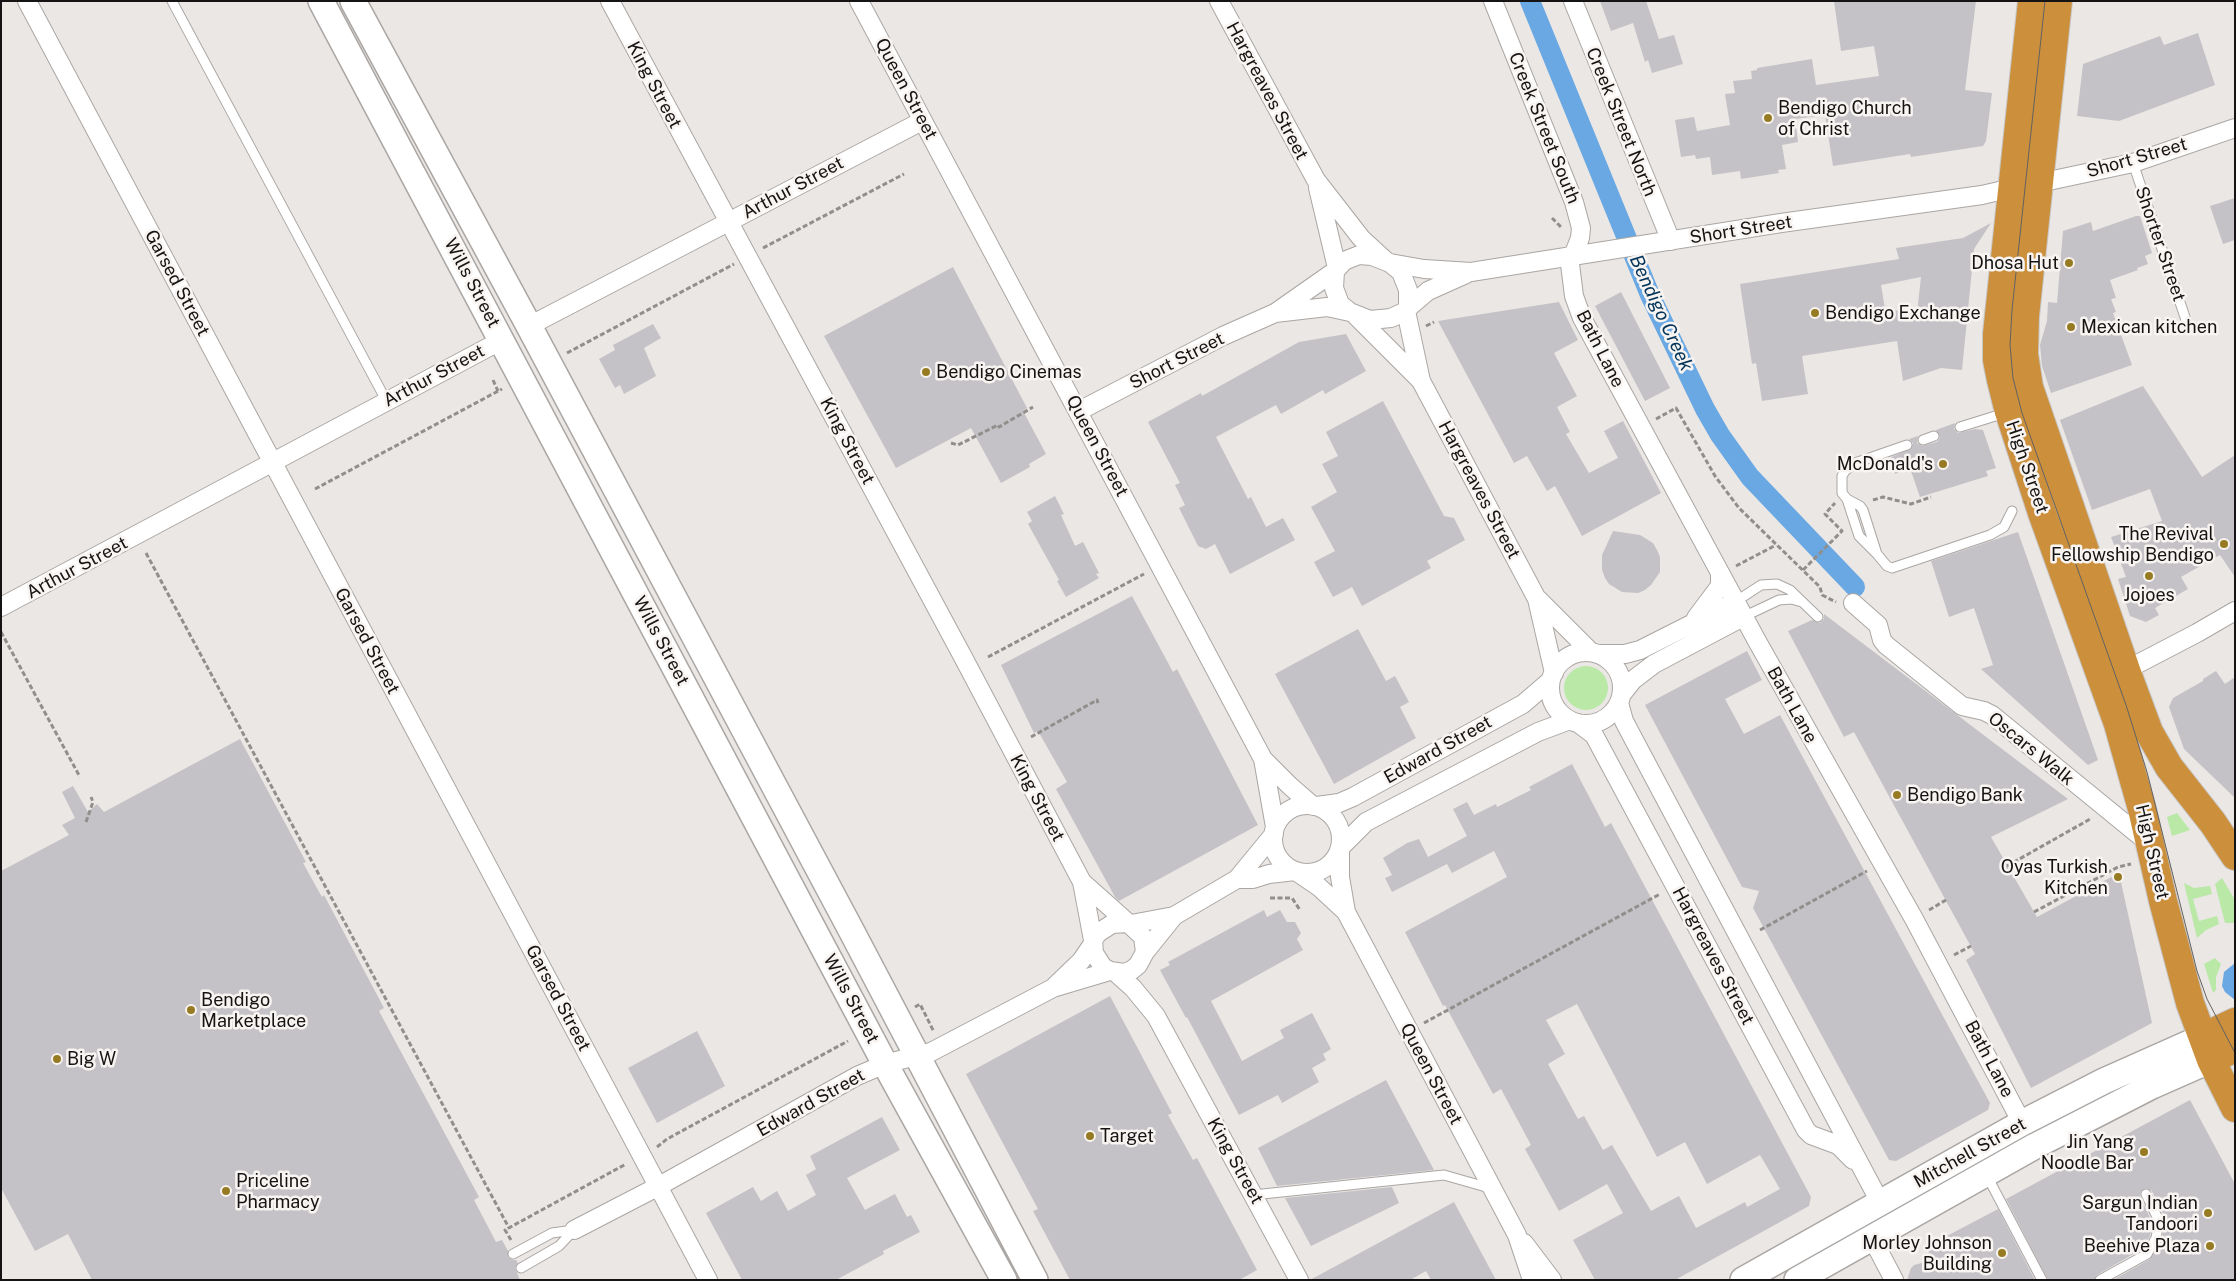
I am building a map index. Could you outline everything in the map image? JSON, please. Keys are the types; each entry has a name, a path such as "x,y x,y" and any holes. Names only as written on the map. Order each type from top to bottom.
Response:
{"highway":[{"name":"High Street","path":"2032,1 1997,347 2002,388 2008,412 2038,500 2115,676 2149,732 2158,751 2213,823 2235,856"},
{"name":"High Street","path":"2058,1 2025,316 2024,354 2029,387 2064,490 2115,676 2136,788 2179,964 2216,1048 2235,1108"},
{"path":"2012,188 2038,183"},
{"path":"2038,500 2064,490"},
{"path":"2216,1048 2235,1022"}],"main road":[{"name":"Wills Street","path":"321,1 885,1064 1004,1280"},
{"name":"Wills Street","path":"353,1 529,326 918,1056 1035,1280"},
{"name":"Arthur Street","path":"502,340 529,326"},
{"path":"2213,823 2235,845"},
{"name":"Mitchell Street","path":"1743,1280 2022,1123 2104,1080 2216,1048"},
{"name":"Mitchell Street","path":"1797,1280 2035,1146 2152,1086 2216,1048"},
{"name":"Bath Lane","path":"2022,1123 2035,1146"},
{"path":"930,1144 955,1130"},
{"name":"Hargreaves Street","path":"1880,1202 1893,1226"}],"street":[{"name":"Garsed Street","path":"26,1 708,1280"},
{"name":"King Street","path":"610,1 964,657 1082,882 1092,943"},
{"name":"Queen Street","path":"859,1 1263,759 1290,786 1315,806"},
{"name":"Hargreaves Street","path":"1219,1 1316,180 1361,238 1388,262"},
{"name":"Creek Street South","path":"1493,1 1574,202 1581,228 1580,238 1571,256"},
{"name":"Creek Street North","path":"1573,1 1663,243"},
{"name":"Arthur Street","path":"529,326 922,121"},
{"name":"Short Street","path":"2038,183 2133,163 2235,128"},
{"name":"Hargreaves Street","path":"1316,180 1336,270"},
{"name":"Short Street","path":"1388,262 1424,270 1471,272 2012,188"},
{"path":"1359,255 1372,256 1388,262 1401,272 1406,284 1408,295 1406,310 1390,318 1375,320 1352,313 1340,304 1335,293 1333,282 1336,270 1348,258 1359,255"},
{"name":"Bath Lane","path":"1571,256 1572,285 1578,307 1640,428 1724,572 1739,609 1880,863 1914,919 2022,1123"},
{"name":"Short Street","path":"1079,411 1223,336 1275,313 1336,270"},
{"name":"Short Street","path":"1406,310 1428,291 1471,272"},
{"name":"Short Street","path":"1275,313 1320,307 1352,313"},
{"name":"Hargreaves Street","path":"1406,310 1421,381 1537,599 1553,677"},
{"name":"Hargreaves Street","path":"1352,313 1421,381"},
{"name":"Arthur Street","path":"1,608 502,340"},
{"path":"1693,623 1719,588 1724,572"},
{"name":"Hargreaves Street","path":"1537,599 1595,653"},
{"name":"Oscars Walk","path":"1853,603 1878,625 1882,640 1886,645 1962,706 1989,712 2151,850"},
{"path":"1739,609 1654,664 1633,680 1614,711 1602,720 1591,724 1574,721 1562,714 1554,703 1553,677 1559,665 1570,656 1584,652 1632,653 1650,646 1693,623 1739,609"},
{"path":"2115,676 2235,611"},
{"path":"1595,653 1610,661 1619,672 1620,699"},
{"name":"Edward Street","path":"1315,806 1339,803 1353,797 1523,704 1553,677"},
{"name":"Hargreaves Street","path":"1620,699 1624,722 1880,1202"},
{"name":"Hargreaves Street","path":"1574,721 1594,735 1806,1130 1811,1135 1838,1145 1865,1173"},
{"name":"Edward Street","path":"1340,849 1366,822 1538,732 1574,721"},
{"name":"Queen Street","path":"1263,759 1275,830"},
{"path":"1174,916 1145,952 1138,965 1132,970 1113,972 1098,960 1092,943 1098,933 1112,924 1130,924 1174,916 1238,879 1275,830 1282,817 1291,809 1302,806 1315,806 1334,818 1339,826 1340,849 1327,867 1308,874 1296,872 1269,874 1253,879 1238,879"},
{"path":"1275,830 1274,846 1278,856 1285,865 1296,872"},
{"name":"Queen Street","path":"1340,849 1340,877 1346,912 1517,1235 1532,1280"},
{"name":"Queen Street","path":"1296,872 1319,887 1346,912"},
{"name":"King Street","path":"1082,882 1130,924"},
{"path":"1130,924 1143,937 1145,952"},
{"name":"Edward Street","path":"1053,988 1081,961 1092,943"},
{"name":"King Street","path":"1113,972 1133,988 1156,1016 1299,1280"},
{"name":"Edward Street","path":"574,1230 659,1186 857,1076 885,1064 918,1056 942,1047 1053,988 1113,972"},
{"path":"1806,1130 1816,1130 1826,1125 1830,1117 1830,1108"},
{"name":"Queen Street","path":"1517,1235 1552,1280"},
{"path":"1872,1238 1894,1280"}],"lane":[{"path":"172,1 387,402"},
{"name":"Shorter Street","path":"2133,163 2188,326"},
{"path":"1960,427 2008,412"},
{"path":"1923,440 1934,436"},
{"path":"1907,445 1849,467 1841,481 1842,493 1847,499 1861,540 1887,566 1896,568 1990,535 2004,527 2012,512"},
{"path":"1739,609 1757,587 1772,583 1786,587 1818,617"},
{"path":"1739,609 1779,600 1791,599 1802,602"},
{"path":"1986,1174 2042,1280"},
{"path":"1253,1195 1444,1175 1493,1189"},
{"path":"2100,1280 2147,1254 2156,1238 2159,1221 2146,1194"},
{"path":"515,1253 552,1233 574,1230"},
{"path":"520,1268 558,1246 574,1230"}],"path":[{"path":"755,252 904,174"},
{"path":"564,355 726,269"},
{"path":"493,380 498,391"},
{"path":"315,489 508,385"},
{"path":"951,443 958,445 998,425 998,427 1033,407"},
{"path":"1640,428 1676,408 1715,476 1738,508 1820,587 1822,595 1845,606 1853,603"},
{"path":"1883,497 1910,504 1931,497"},
{"path":"1802,570 1842,530 1825,514 1835,504"},
{"path":"1724,572 1776,545"},
{"path":"146,553 298,838 342,914 509,1228"},
{"path":"988,658 1160,565"},
{"path":"1,632 80,777"},
{"path":"1030,737 1097,700 1098,703"},
{"path":"86,822 94,802 91,798"},
{"path":"2008,866 2091,819 2101,806"},
{"path":"2034,912 2151,850"},
{"path":"1760,930 1880,863"},
{"path":"1409,1031 1676,886"},
{"path":"1270,898 1292,898 1300,910"},
{"path":"920,1004 936,1037"},
{"path":"657,1148 667,1139 855,1038"},
{"path":"515,1253 505,1230 628,1163"}],"green space":[{"path":"1590,666 1602,672 1607,679 1607,697 1602,704 1595,709 1582,710 1570,704 1565,697 1564,684 1570,672 1577,667"},
{"path":"2177,813 2190,830 2172,836 2167,817"},
{"path":"2222,878 2235,900 2235,923 2225,923 2215,884"},
{"path":"2184,883 2194,888 2210,886 2212,894 2193,899 2199,921 2217,916 2219,924 2206,930 2197,938"},
{"path":"2215,958 2221,964 2216,977 2216,990 2213,993 2204,964"}],"water":[{"path":"2235,963 2235,1000 2225,992 2222,986 2224,972"}],"building":[{"path":"1600,1 1646,1 1659,39 1674,35 1683,64 1652,73 1648,60 1645,62 1633,23 1611,31"},
{"path":"1834,1 1976,1 1965,90 1992,93 1986,141 1983,146 1911,157 1910,154 1833,166 1825,115 1795,119 1798,142 1782,145 1786,169 1778,170 1779,173 1741,179 1740,171 1712,175 1710,157 1696,159 1695,155 1681,157 1675,120 1694,117 1697,131 1730,125 1725,94 1735,93 1733,81 1752,79 1751,71 1757,70 1757,68 1812,59 1816,85 1879,76 1874,46 1841,51"},
{"path":"2198,33 2215,85 2119,121 2077,116 2083,64 2160,36 2164,45"},
{"path":"2235,198 2235,240 2223,244 2210,206"},
{"path":"2140,216 2152,253 2145,256 2148,264 2137,268 2138,270 2110,280 2116,298 2111,299 2116,312 2113,313 2132,365 2051,393 2042,366 2040,345 2047,321 2048,302 2057,303 2063,231 2091,222 2093,231"},
{"path":"1991,223 1974,249 1962,370 1941,368 1903,381 1897,341 1802,356 1808,394 1762,401 1756,363 1752,364 1740,284 1899,259 1896,248 1963,238","holes":["1921,277 1917,313 1885,309 1881,285"]},
{"name":"Bendigo Cinemas","path":"953,267 1027,408 1023,411 1046,454 1029,464 1030,467 1001,483 971,428 896,468 824,336"},
{"path":"1621,292 1670,388 1645,401 1595,306"},
{"path":"1559,302 1578,340 1554,353 1577,396 1557,407 1570,432 1566,434 1589,473 1618,458 1604,431 1623,421 1661,493 1582,536 1555,486 1547,491 1527,456 1514,463 1438,321"},
{"path":"653,324 661,338 644,348 656,376 624,394 620,385 615,388 599,359 615,350 613,345"},
{"path":"1346,334 1366,371 1325,394 1323,390 1281,414 1276,405 1216,437 1248,499 1251,497 1266,527 1283,518 1295,540 1230,574 1215,544 1206,549 1198,546 1179,508 1185,505 1175,485 1180,483 1148,422 1201,393 1202,396 1299,342"},
{"path":"2143,386 2202,477 2235,455 2235,577 2220,555 2181,577 2188,589 2155,608 2159,615 2146,622 2130,616 2118,579 2126,577 2111,537 2162,521 2150,489 2092,510 2060,420"},
{"path":"1383,401 1444,516 1454,518 1465,540 1427,561 1431,568 1362,606 1352,587 1333,597 1314,562 1335,551 1311,507 1337,492 1322,464 1338,456 1326,432"},
{"name":"McDonald's","path":"1955,423 1954,429 1958,433 1975,429 1983,430 1996,468 1986,471 1988,476 1920,497 1910,468 1895,474 1889,458 1911,449 1913,443 1909,439 1918,436 1917,443 1922,446 1937,442 1940,437 1936,430"},
{"path":"1055,496 1064,514 1061,515 1075,546 1083,542 1099,573 1096,574 1099,578 1066,597 1057,581 1059,580 1028,524 1032,521 1027,512"},
{"path":"1613,531 1640,535 1653,543 1657,550 1660,557 1660,572 1645,590 1638,593 1622,592 1609,584 1605,578 1602,570 1602,555"},
{"path":"2018,532 2098,760 2088,765 1981,669 1993,665 1974,608 1949,617 1931,561"},
{"path":"1132,596 1173,672 1177,669 1258,825 1119,901 1115,897 1056,789 1067,782 1038,731 1034,733 1001,665"},
{"path":"1824,614 2068,799 1991,837 2037,917 2119,873 2152,1023 2031,1088 1966,960 1975,954 1854,732 1844,737 1788,631 1812,620 1820,623 1824,619"},
{"path":"1358,629 1386,681 1395,676 1409,702 1400,707 1416,738 1334,784 1275,674"},
{"path":"1747,651 1762,680 1725,699 1744,734 1780,715 1990,1103 1988,1110 1896,1161 1889,1160 1753,908 1759,891 1742,887 1645,705"},
{"path":"2216,671 2225,684 2235,677 2235,798 2184,749 2169,707 2173,698 2203,681 2203,679"},
{"name":"Bendigo Marketplace","path":"240,739 306,862 303,863 322,897 324,895 384,1008 379,1011 479,1197 474,1200 496,1242 502,1240 508,1251 508,1257 516,1260 518,1263 515,1268 520,1280 92,1280 68,1234 35,1251 1,1188 1,871 69,835 62,825 75,818 62,792 73,786 88,812 97,804 104,812"},
{"path":"1572,764 1605,827 1611,823 1811,1197 1809,1206 1675,1280 1595,1280 1573,1240 1623,1213 1607,1184 1559,1211 1525,1149 1531,1145 1501,1089 1493,1094 1445,1005 1443,1006 1405,932 1507,877 1494,851 1452,873 1447,864 1392,892 1385,878 1392,875 1383,858 1407,843 1419,839 1428,857 1467,836 1453,809 1467,802 1474,815 1496,804 1497,807 1531,790 1529,787","holes":["1577,1004 1657,1157 1685,1142 1707,1184 1760,1155 1780,1189 1747,1207 1745,1202 1696,1228 1679,1196 1651,1211 1612,1145 1603,1150 1584,1116 1578,1119 1548,1064 1565,1054 1546,1020"]},
{"path":"1264,910 1267,917 1280,910 1287,922 1295,922 1301,933 1297,939 1303,950 1211,1001 1242,1061 1284,1038 1280,1030 1312,1013 1331,1049 1323,1054 1326,1060 1312,1068 1319,1082 1282,1103 1278,1095 1239,1115 1160,970 1170,965 1168,962"},
{"name":"Target","path":"1110,996 1172,1113 1168,1115 1193,1160 1197,1158 1257,1270 1239,1280 1070,1280 1033,1211 1038,1209 966,1074"},
{"path":"697,1031 725,1086 657,1123 628,1068"},
{"path":"1386,1080 1434,1170 1277,1186 1258,1148"},
{"path":"2190,1100 2235,1184 2235,1280 2113,1280 2150,1259 2162,1239 2165,1218 2152,1191 2146,1188 2141,1191 2140,1196 2152,1222 2150,1236 2142,1249 2097,1275 2094,1280 2048,1280 2006,1199"},
{"path":"882,1117 900,1150 847,1178 865,1210 895,1194 907,1217 911,1215 920,1232 883,1251 884,1254 836,1280 742,1280 706,1213 753,1187 761,1201 777,1191 788,1211 816,1195 806,1175 816,1169 810,1156"},
{"path":"1392,1187 1399,1203 1311,1246 1285,1198"},
{"path":"1454,1202 1496,1280 1431,1280 1426,1271 1410,1280 1310,1280"},
{"path":"1998,1209 2035,1280 1907,1280 1914,1265 1933,1260 1926,1247"}],"waterway":[{"name":"Bendigo Creek","path":"1530,1 1650,295 1705,409 1720,435 1750,477 1855,587"}],"tram line":[{"path":"2045,1 2012,310 2010,345 2013,378 2022,413 2126,705 2147,772 2197,971 2207,999 2235,1053"}],"place":[{"name":"Bendigo Church of Christ","path":"1768,118"},
{"name":"Dhosa Hut","path":"2069,263"},
{"name":"Bendigo Exchange","path":"1815,313"},
{"name":"Mexican kitchen","path":"2071,327"},
{"name":"Bendigo Cinemas","path":"926,372"},
{"name":"McDonald's","path":"1943,464"},
{"name":"The Revival Fellowship Bendigo","path":"2224,544"},
{"name":"Jojoes","path":"2149,576"},
{"name":"Bendigo Bank","path":"1897,795"},
{"name":"Oyas Turkish Kitchen","path":"2118,877"},
{"name":"Bendigo Marketplace","path":"191,1010"},
{"name":"Big W","path":"57,1059"},
{"name":"Target","path":"1090,1136"},
{"name":"Jin Yang Noodle Bar","path":"2144,1152"},
{"name":"Priceline Pharmacy","path":"226,1191"},
{"name":"Sargun Indian Tandoori","path":"2208,1213"},
{"name":"Beehive Plaza","path":"2210,1246"},
{"name":"Morley Johnson Building","path":"2002,1253"}]}
